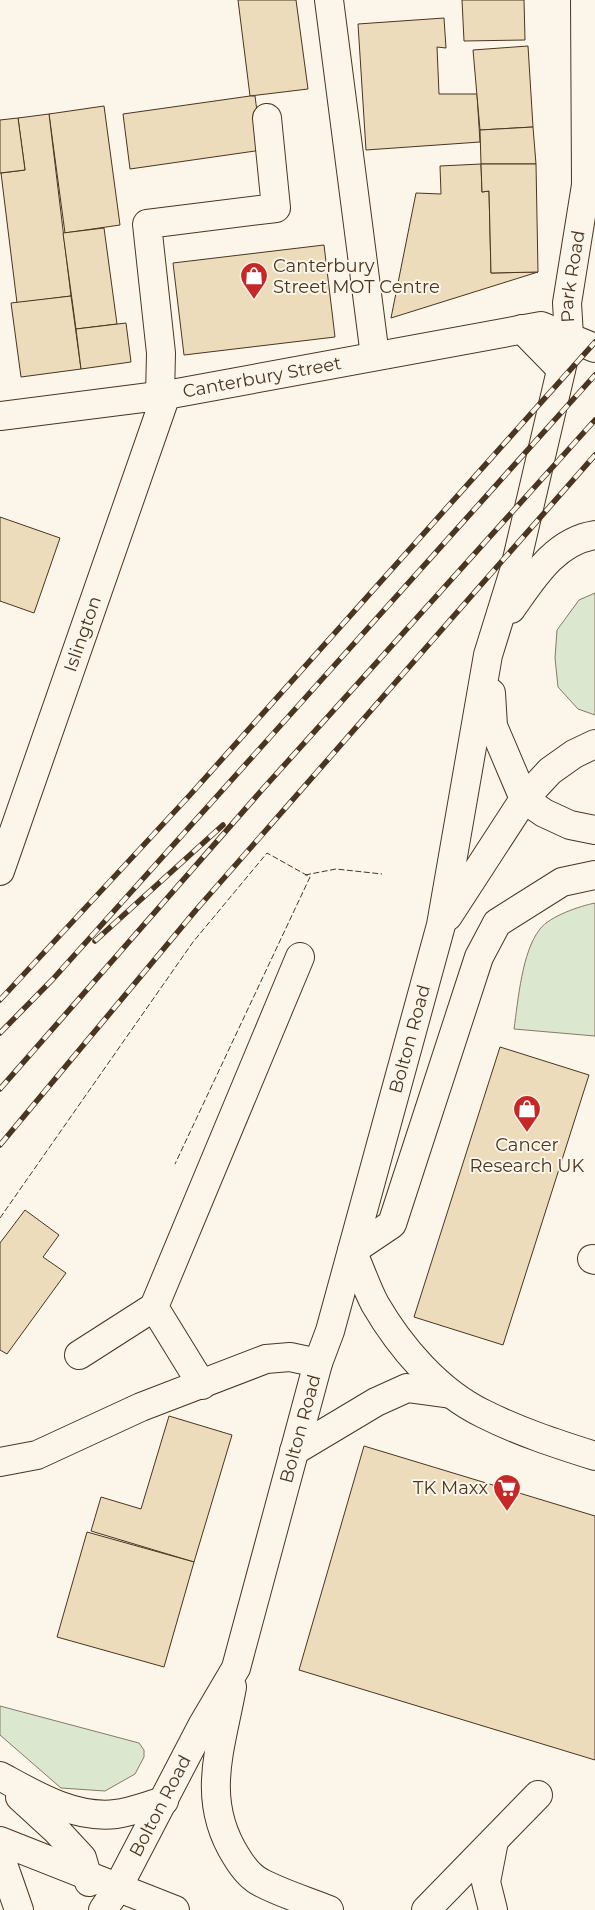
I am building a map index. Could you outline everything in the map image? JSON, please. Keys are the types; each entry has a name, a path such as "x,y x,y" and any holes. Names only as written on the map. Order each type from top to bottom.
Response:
{"main road":[{"path":"330,0 375,356"},
{"path":"585,0 586,185"},
{"name":"Islington","path":"0,871 163,396 161,353 147,224 276,208 268,118"},
{"name":"Park Road","path":"586,185 595,210"},
{"name":"Park Road","path":"492,643 515,568 569,336 567,303 586,185"},
{"name":"Canterbury Street","path":"0,416 163,396 541,326 595,348"},
{"path":"522,329 561,369"},
{"path":"442,925 492,643 534,575 569,542 595,535"},
{"path":"492,643 493,726 524,799 544,813 570,825 595,830"},
{"path":"442,925 524,799 550,771 574,754 595,744"},
{"path":"595,875 562,882 496,923 478,957 392,1224 352,1251 375,1303 407,1351 451,1394 482,1414 535,1436 595,1456"},
{"name":"Bolton Road","path":"110,1899 164,1801 203,1724 236,1668 318,1363 330,1331 442,925"},
{"path":"79,1355 154,1307 300,957"},
{"path":"154,1307 202,1385"},
{"path":"0,1462 37,1455 141,1407 266,1359 290,1357 318,1363"},
{"path":"294,1451 376,1402 407,1388 451,1394"},
{"path":"236,1668 214,1783 217,1816 228,1844 238,1859 260,1883 329,1910"},
{"path":"0,1778 34,1795 77,1812 116,1814 164,1801"},
{"path":"0,1778 58,1830 82,1858 94,1910"},
{"path":"426,1910 538,1795"},
{"path":"0,1841 75,1870 87,1877 110,1899 175,1910"},
{"path":"493,1910 486,1882 494,1841"},
{"path":"0,1862 4,1866 19,1910"}],"green space":[{"path":"595,593 595,715 578,709 558,687 555,658 557,630 579,600"},
{"path":"595,903 595,1036 514,1029 525,963 534,938 540,929 551,920 574,909"},
{"path":"0,1706 139,1743 144,1750 144,1757 135,1774 105,1791 61,1788 0,1735"}],"building":[{"path":"238,0 296,0 308,89 250,96"},
{"path":"462,0 524,0 525,40 464,41"},
{"path":"444,18 446,48 437,47 439,94 477,94 480,142 366,150 358,24"},
{"path":"528,46 533,127 480,130 473,50"},
{"path":"255,96 262,150 130,169 123,114"},
{"path":"104,106 120,225 65,233 49,114"},
{"path":"49,114 71,296 17,303 1,173 25,170 18,118"},
{"path":"18,118 25,170 0,173 0,120"},
{"path":"533,127 536,164 481,164 480,130"},
{"path":"481,164 482,192 489,191 491,273 538,272 391,318 416,193 441,194 440,166"},
{"path":"481,164 536,164 538,272 491,273 489,191 482,192"},
{"path":"104,228 117,324 76,329 63,233"},
{"name":"Canterbury Street MOT Centre","path":"324,245 335,337 184,355 173,263"},
{"path":"71,296 81,369 21,377 11,303"},
{"path":"126,323 131,362 81,369 76,329"},
{"path":"0,517 60,538 34,613 0,601"},
{"path":"500,1047 589,1075 503,1345 414,1317"},
{"path":"25,1210 59,1235 43,1257 66,1273 7,1354 0,1350 0,1243"},
{"path":"169,1416 232,1435 194,1562 91,1531 101,1497 141,1509"},
{"path":"364,1446 595,1516 595,1760 299,1670"},
{"path":"87,1532 194,1562 164,1667 57,1637"}],"railway":[{"path":"0,1000 190,795 595,342"},
{"path":"0,1033 53,979 595,375"},
{"path":"0,1089 261,791 595,420"},
{"path":"0,1145 196,910 595,455"},
{"path":"95,941 223,825"}],"fence":[{"path":"0,1218 193,942 267,853 310,877 175,1164"},
{"path":"305,875 336,869 382,874"}],"place":[{"name":"Canterbury Street MOT Centre","path":"254,300"},
{"name":"Cancer Research UK","path":"527,1133"},
{"name":"TK Maxx","path":"507,1512"}]}
